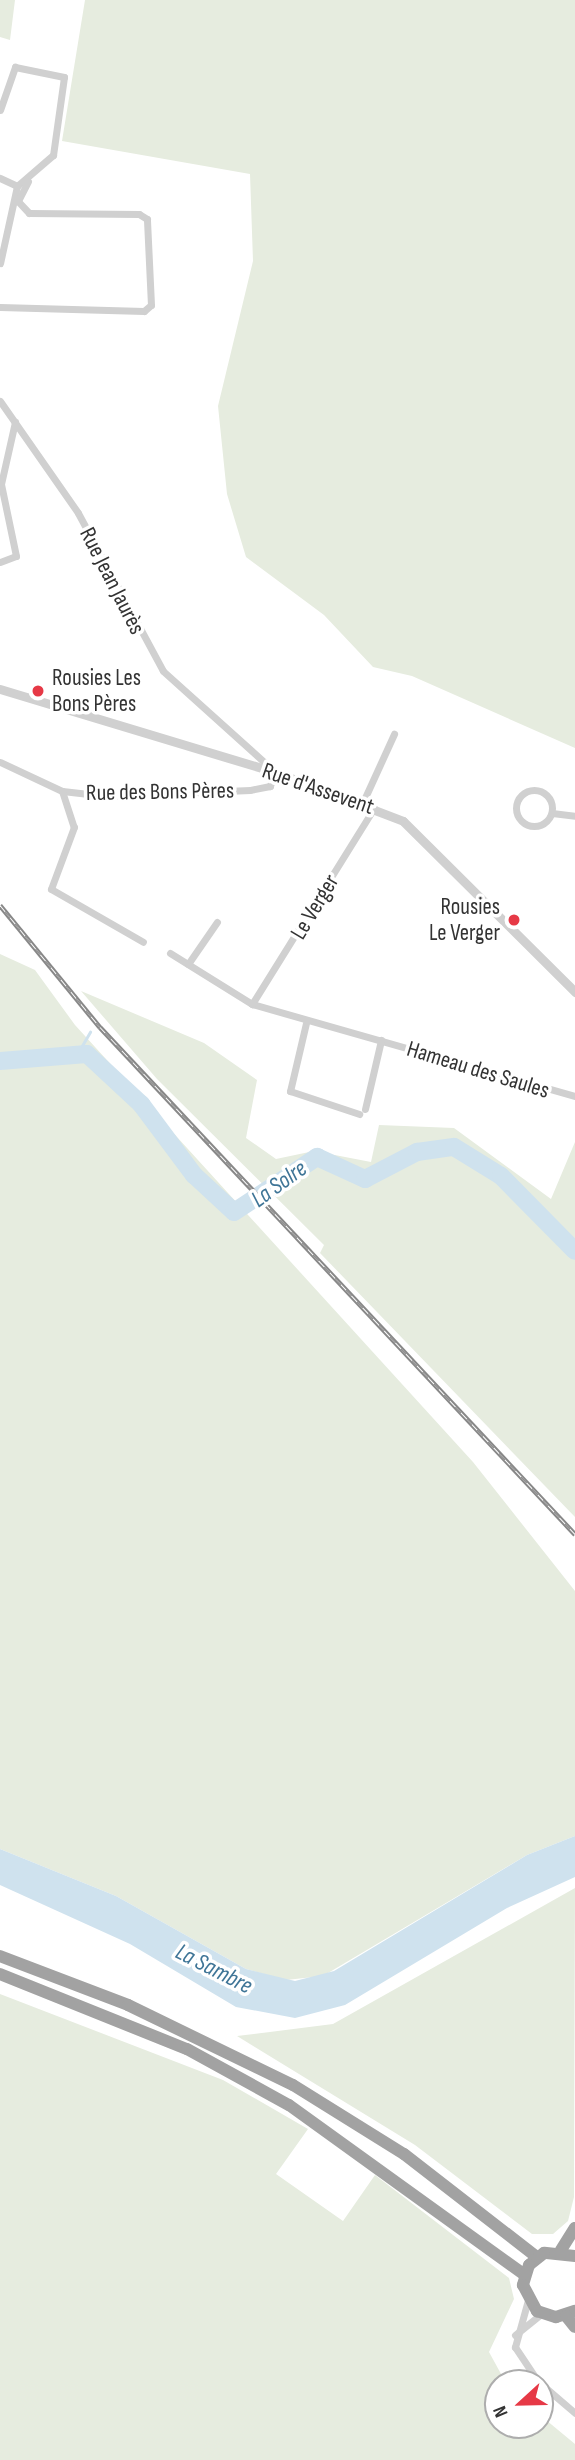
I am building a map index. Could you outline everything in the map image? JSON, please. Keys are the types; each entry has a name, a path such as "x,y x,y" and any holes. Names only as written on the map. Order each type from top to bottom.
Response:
{"highway":[{"path":"0,1956 128,2005 293,2085 404,2154 537,2257"},
{"path":"0,1974 187,2049 289,2105 525,2275"},
{"path":"561,2250 575,2228"},
{"path":"575,2256 561,2250 537,2257 525,2275 528,2300 542,2313 570,2314 575,2327"}],"street":[{"path":"0,110 15,67 64,77 53,155 28,181 18,201 29,214"},
{"path":"0,178 17,186"},
{"path":"0,263 7,213 17,186 28,181"},
{"path":"0,307 144,311 151,305 147,219 139,214 7,213"},
{"name":"Rue Jean Jaurès","path":"0,401 78,513 163,671 275,772"},
{"path":"0,562 16,555 1,484 15,422"},
{"name":"Rue d'Assevent","path":"0,689 275,772 363,802 411,826 575,992"},
{"path":"363,802 394,734"},
{"name":"Rue des Bons Pères","path":"0,762 62,791 137,797 250,790 270,786 275,772"},
{"path":"62,791 74,827 51,889 143,942"},
{"path":"539,791 551,802 552,813 541,825 527,825 517,803 523,794 539,791"},
{"name":"Le Verger","path":"252,1004 374,808"},
{"path":"552,813 575,816"},
{"path":"188,964 217,922"},
{"path":"170,953 252,1004 306,1023 381,1040 362,1112 290,1091 306,1023"},
{"name":"Hameau des Saules","path":"381,1040 575,1096"},
{"path":"525,2369 515,2335 528,2300"},
{"path":"515,2335 542,2313"},
{"path":"554,2395 575,2413"}],"shaded area":[{"path":"0,0 15,0 10,40 0,37"},
{"path":"85,0 575,0 575,748 412,676 373,667 324,615 246,557 227,494 218,406 253,261 250,174 62,141"},
{"path":"0,954 35,970 75,1025 473,1462 575,1591 575,1836 527,1855 323,1976 286,1980 246,1969 116,1896 0,1849"},
{"path":"81,991 204,1043 257,1080 246,1138 276,1159 314,1151 371,1162 379,1125 454,1128 551,1199 575,1142 575,1517 320,1253 324,1245 157,1079"},
{"path":"575,1888 574,2197 568,2221 553,2234 532,2234 415,2145 237,2036 333,2024"},
{"path":"0,1994 223,2080 308,2129 276,2174 343,2221 375,2175 509,2278 514,2299 489,2352 498,2369 484,2369 484,2439 554,2439 554,2427 575,2444 575,2460 0,2460"}],"water":[{"name":"La Sambre","path":"575,1836 575,1877 507,1908 345,2005 295,2018 236,2007 130,1944 0,1885 0,1849 116,1896 246,1969 295,1981 334,1971 527,1855"}],"waterway":[{"path":"79,1051 90,1032"},
{"name":"La Solre","path":"0,1061 87,1054 141,1104 194,1175 234,1212 317,1157 365,1179 417,1152 454,1147 501,1176 575,1251"}],"railway":[{"path":"0,905 100,1027 575,1534"}],"place":[{"name":"Rousies Les Bons Pères","path":"38,691"},
{"name":"Rousies Le Verger","path":"514,920"}]}
